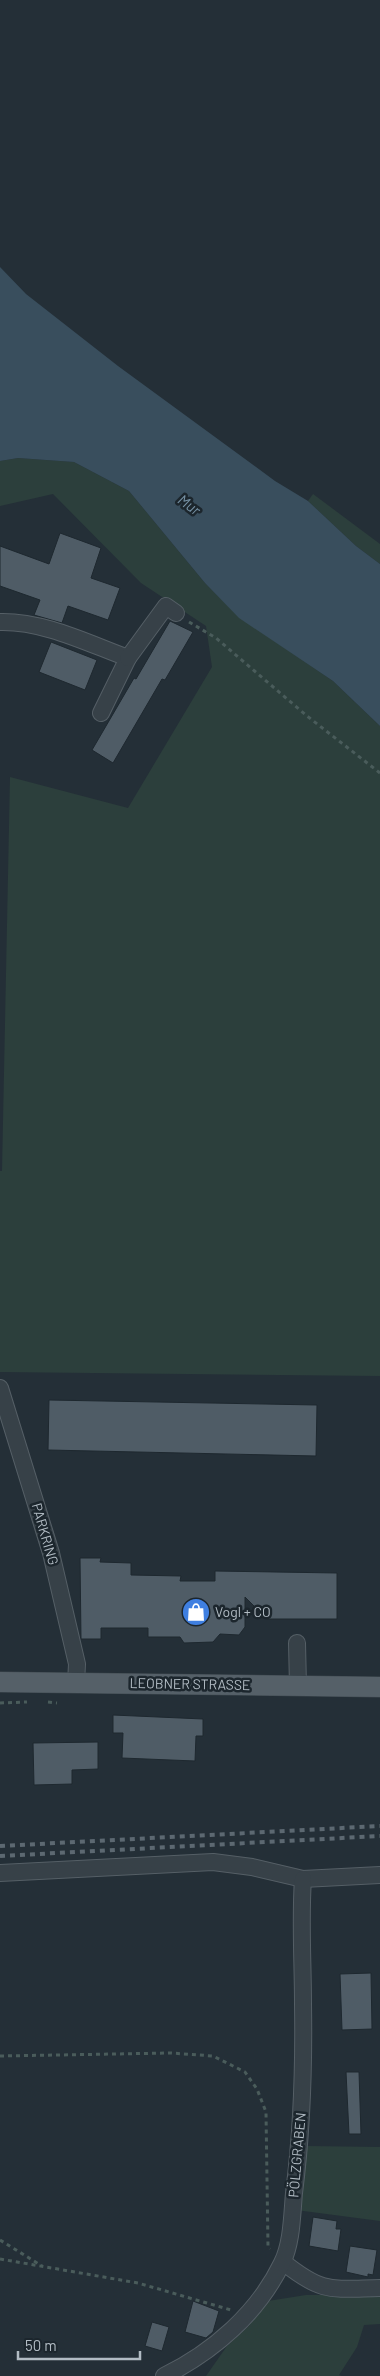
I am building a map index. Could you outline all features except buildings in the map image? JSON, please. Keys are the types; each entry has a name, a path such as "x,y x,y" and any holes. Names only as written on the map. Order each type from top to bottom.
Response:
{"main road":[{"name":"LEOBNER STRASSE","path":"0,1682 380,1687"}],"street":[{"path":"100,713 128,658 166,606 176,613"},
{"path":"0,622 29,623 128,658"},
{"name":"PARKRING","path":"0,1388 51,1553 77,1664 76,1683"},
{"path":"297,1643 298,1686"},
{"path":"0,1872 213,1862 252,1866 303,1879 380,1875"},
{"name":"PÖLZGRABEN","path":"164,2376 190,2363 208,2351 262,2296 283,2262 290,2229 302,2104 303,2002 300,1917 303,1879"},
{"path":"283,2262 306,2280 318,2286 333,2289 380,2288"}],"path":[{"path":"176,613 216,638 307,716 380,773"},
{"path":"42,1701 57,1703"},
{"path":"0,1703 34,1702"},
{"path":"0,2056 170,2053 213,2056 245,2072 257,2089 266,2112 268,2247 283,2262"},
{"path":"0,2240 44,2268"},
{"path":"0,2259 138,2283 246,2314"}],"green space":[{"path":"18,458 74,462 129,491 205,583 239,617 333,681 380,726 380,1376 0,1372 0,1171 2,1171 10,777 128,808 212,667 206,626 141,583 53,494 0,506 0,461"},
{"path":"313,494 380,544 380,564 356,546 308,501"},
{"path":"306,2146 380,2147 380,2221 296,2210"},
{"path":"306,2295 380,2295 380,2324 364,2325 357,2347 339,2375 342,2376 206,2376 227,2346 249,2326 268,2301"}],"water":[{"name":"Mur","path":"0,267 26,294 118,366 275,481 308,501 356,546 380,564 380,726 333,681 239,618 205,583 129,491 74,462 18,458 0,461"}],"railway":[{"path":"0,1846 380,1826"},
{"path":"0,1856 380,1836"}],"place":[{"name":"Vogl + CO","path":"196,1612"}]}
